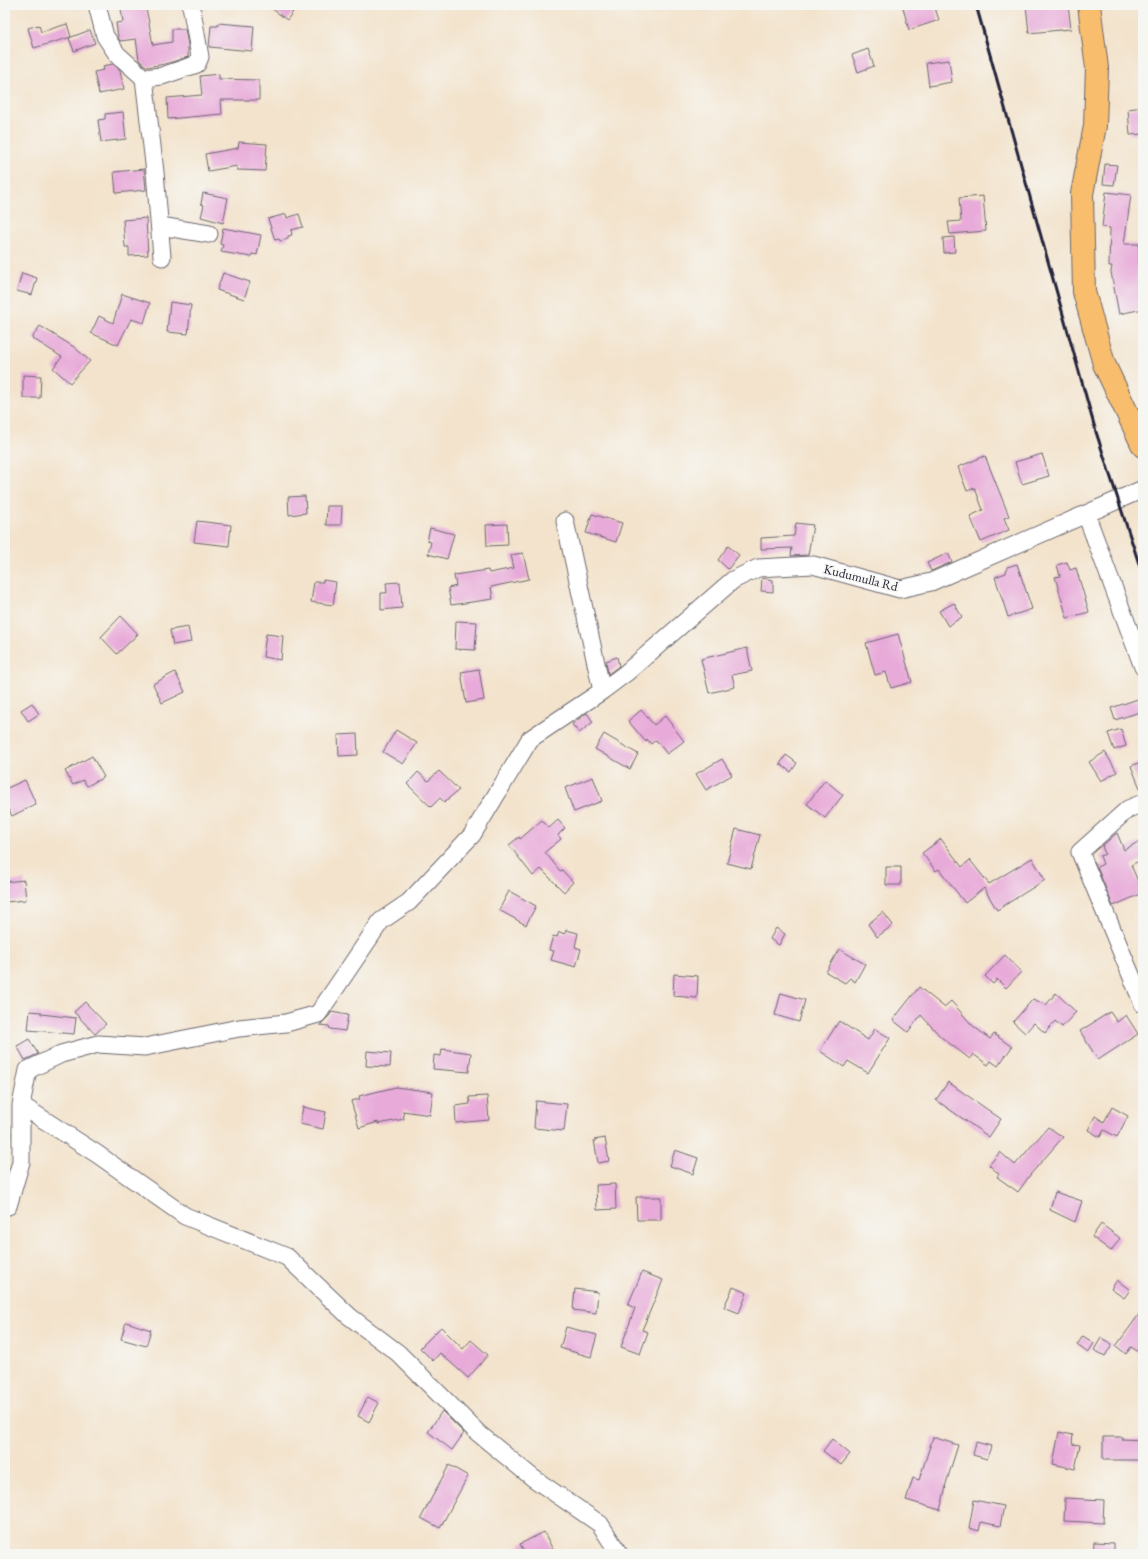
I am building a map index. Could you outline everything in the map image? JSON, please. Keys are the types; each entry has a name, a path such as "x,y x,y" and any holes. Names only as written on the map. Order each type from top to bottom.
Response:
{"highway":[{"path":"1089,5 1097,68 1095,126 1082,194 1084,292 1104,364 1143,446"}],"street":[{"path":"97,5 105,36 117,54 144,78 156,172 162,257"},
{"path":"144,78 162,76 197,64 200,57 191,5"},
{"path":"160,226 209,234"},
{"name":"Kudumulla Rd","path":"21,1106 28,1070 60,1054 98,1044 145,1047 239,1028 286,1023 318,1014 381,921 409,902 472,835 530,739 602,691 626,673 733,580 758,568 813,565 900,589 931,582 1143,489"},
{"path":"1086,514 1143,668"},
{"path":"565,521 602,691"},
{"path":"1143,804 1128,809 1080,852 1143,1004"},
{"path":"5,1207 8,1206 21,1162 21,1106"},
{"path":"21,1106 97,1154 185,1216 287,1257 348,1316 398,1353 478,1433 532,1478 600,1524 619,1554"}],"building":[{"path":"145,5 153,45 172,42 172,29 185,29 188,45 188,57 165,64 147,67 139,60 136,39 120,41 116,23 123,22 121,9"},
{"path":"267,5 298,5 287,20"},
{"path":"913,5 934,5 939,20 909,30 903,8"},
{"path":"1026,5 1068,5 1071,29 1029,33"},
{"path":"218,23 254,26 252,51 209,47 211,26 218,26"},
{"path":"67,24 71,37 34,48 28,28 39,25 41,32"},
{"path":"90,30 95,43 74,51 69,38"},
{"path":"868,49 874,66 858,72 852,55"},
{"path":"949,60 952,82 929,86 926,63"},
{"path":"113,64 120,70 124,89 99,94 94,72 104,70 103,66"},
{"path":"219,74 219,79 259,80 259,100 221,100 222,114 168,119 167,98 202,95 200,76"},
{"path":"1143,107 1143,134 1130,135 1128,109"},
{"path":"123,112 126,139 101,142 98,120 105,119 105,114"},
{"path":"239,142 267,144 265,171 237,170 237,166 208,171 205,154 238,148"},
{"path":"1105,164 1117,165 1114,185 1103,184"},
{"path":"144,169 146,190 116,193 114,172"},
{"path":"1106,192 1131,195 1124,244 1139,244 1139,269 1143,268 1143,309 1119,314 1111,272 1112,266 1109,266 1110,228 1102,227"},
{"path":"203,193 228,198 223,223 201,217 204,205 201,204"},
{"path":"983,196 986,231 950,234 948,222 961,221 959,198"},
{"path":"286,214 287,218 299,214 303,227 291,230 292,235 288,236 288,239 280,241 279,239 275,240 268,219"},
{"path":"146,218 148,255 129,256 129,247 125,247 123,220"},
{"path":"223,228 261,235 257,255 252,254 251,257 221,252 223,245 220,244"},
{"path":"954,237 955,252 944,253 943,238"},
{"path":"22,273 37,278 32,295 17,291"},
{"path":"223,273 250,282 244,299 217,290"},
{"path":"122,294 150,303 144,323 131,319 118,345 91,333 99,316 113,323"},
{"path":"170,302 191,305 188,334 167,332"},
{"path":"40,326 74,347 90,361 70,383 53,368 62,357 32,338"},
{"path":"23,375 41,376 40,398 23,398"},
{"path":"1042,454 1049,476 1022,484 1015,462"},
{"path":"985,456 1009,516 1004,518 1009,530 981,542 970,516 983,510 975,488 967,491 958,467"},
{"path":"305,496 306,513 289,515 288,497"},
{"path":"327,506 342,506 341,525 326,525"},
{"path":"592,514 622,523 616,542 586,533"},
{"path":"197,521 231,525 229,546 194,542"},
{"path":"796,523 813,525 808,555 791,556 792,548 761,549 761,538 794,536"},
{"path":"507,524 508,545 487,546 486,525"},
{"path":"430,528 454,534 447,559 428,554 431,542 427,541"},
{"path":"728,546 739,555 728,569 718,560"},
{"path":"523,553 529,579 491,587 493,599 451,605 448,588 456,586 454,575 488,570 489,573 514,568 511,555"},
{"path":"948,553 952,562 931,571 927,563"},
{"path":"1067,562 1070,570 1076,568 1089,612 1067,618 1055,577 1060,576 1057,565"},
{"path":"1017,564 1032,609 1008,617 995,577 1006,573 1007,567"},
{"path":"762,578 773,580 773,592 761,591"},
{"path":"323,580 336,582 333,605 311,602 314,582 323,582"},
{"path":"400,582 402,608 381,610 381,593 387,593 386,583"},
{"path":"954,603 962,617 948,626 939,611"},
{"path":"121,616 138,634 117,654 101,637"},
{"path":"456,621 477,622 475,650 455,649"},
{"path":"188,627 191,642 173,645 170,630"},
{"path":"266,634 283,636 281,660 263,657"},
{"path":"898,634 912,682 891,688 886,672 875,675 866,643"},
{"path":"747,648 752,671 732,675 735,687 709,693 701,659"},
{"path":"617,657 619,666 608,674 606,661"},
{"path":"479,669 484,700 466,703 461,672"},
{"path":"175,672 185,692 162,703 153,684"},
{"path":"1138,699 1143,711 1115,720 1111,708"},
{"path":"32,703 39,714 28,721 21,710"},
{"path":"641,710 654,725 665,716 684,741 667,754 656,740 651,744 647,739 646,742 628,721"},
{"path":"587,713 593,722 579,733 572,724"},
{"path":"1121,729 1126,746 1114,750 1108,733"},
{"path":"396,730 417,743 403,764 383,752"},
{"path":"357,734 358,755 339,756 338,735"},
{"path":"604,734 638,754 630,769 595,749"},
{"path":"1105,752 1117,772 1101,781 1089,762"},
{"path":"786,755 797,763 791,772 780,764"},
{"path":"92,756 104,777 87,786 83,780 73,785 65,771"},
{"path":"722,759 732,775 706,790 696,774"},
{"path":"1143,761 1143,793 1142,793 1131,766"},
{"path":"439,771 459,790 444,802 440,798 431,807 407,784 418,772 428,781"},
{"path":"593,777 602,801 574,812 565,788"},
{"path":"25,780 36,804 12,816 5,803 5,789"},
{"path":"825,780 843,795 825,818 807,804"},
{"path":"542,820 549,828 558,820 565,828 558,835 561,839 545,852 560,871 562,870 573,882 564,892 541,869 533,876 509,845 519,837 520,839"},
{"path":"736,829 760,835 751,869 727,863"},
{"path":"1117,833 1124,850 1138,842 1143,852 1143,859 1131,865 1143,893 1113,906 1097,867 1103,864 1100,856 1105,854 1102,846"},
{"path":"941,839 962,867 970,860 989,884 1032,858 1045,880 997,910 984,888 965,903 939,869 936,871 922,853"},
{"path":"886,867 901,867 901,885 886,885"},
{"path":"24,880 26,900 5,902 5,882"},
{"path":"509,891 536,906 526,925 499,910"},
{"path":"883,912 893,925 877,937 868,924"},
{"path":"776,928 785,934 779,945 770,939"},
{"path":"566,930 578,933 575,947 581,949 576,967 551,960 554,951 549,950 553,936 557,937 559,932 565,934"},
{"path":"839,949 865,964 855,982 850,978 845,983 826,972"},
{"path":"1005,955 1021,972 1006,988 997,979 993,984 985,976"},
{"path":"674,974 698,976 697,998 673,996"},
{"path":"919,987 944,1007 951,1001 973,1026 990,1039 994,1034 1012,1047 998,1066 991,1061 988,1065 973,1054 970,1059 941,1037 921,1015 908,1032 893,1020"},
{"path":"781,993 805,1000 799,1022 775,1015"},
{"path":"1056,993 1076,1012 1062,1027 1055,1021 1045,1033 1034,1023 1025,1033 1013,1022 1033,999 1046,1005"},
{"path":"85,1002 106,1024 95,1034 74,1012"},
{"path":"30,1011 41,1012 41,1014 76,1018 74,1034 28,1030"},
{"path":"331,1012 348,1015 345,1031 330,1029 329,1026 320,1025"},
{"path":"1110,1012 1117,1022 1126,1015 1138,1034 1098,1060 1080,1031"},
{"path":"839,1021 868,1040 875,1029 890,1038 868,1073 848,1061 844,1067 820,1051"},
{"path":"29,1039 38,1054 25,1060 17,1046"},
{"path":"442,1049 471,1053 469,1072 433,1069 434,1055 441,1056"},
{"path":"367,1051 391,1053 390,1067 366,1066"},
{"path":"948,1082 1001,1119 989,1137 936,1100"},
{"path":"396,1087 433,1092 430,1115 403,1111 404,1119 378,1124 378,1122 359,1128 351,1101 360,1099 359,1096"},
{"path":"487,1096 489,1120 456,1123 455,1106 470,1104 469,1097"},
{"path":"536,1101 567,1104 564,1131 534,1128"},
{"path":"303,1107 326,1112 323,1129 300,1124"},
{"path":"1112,1107 1128,1116 1117,1137 1104,1130 1100,1137 1088,1130 1095,1116 1104,1122"},
{"path":"1048,1127 1063,1137 1030,1175 1018,1192 997,1177 999,1174 989,1165 1000,1152 1015,1165"},
{"path":"605,1138 609,1161 598,1163 594,1140"},
{"path":"675,1150 698,1158 693,1174 670,1166"},
{"path":"615,1184 616,1209 597,1210 596,1185"},
{"path":"1055,1192 1082,1201 1075,1222 1050,1210"},
{"path":"636,1197 661,1197 661,1220 637,1220"},
{"path":"1101,1224 1120,1238 1111,1251 1092,1237"},
{"path":"642,1272 663,1280 642,1330 648,1332 640,1354 621,1347 635,1308 628,1305"},
{"path":"1117,1280 1130,1290 1124,1298 1111,1289"},
{"path":"733,1287 747,1293 739,1313 724,1307"},
{"path":"575,1289 598,1292 596,1313 573,1310"},
{"path":"1143,1309 1143,1355 1131,1347 1126,1354 1116,1346"},
{"path":"126,1322 151,1330 146,1346 121,1339"},
{"path":"441,1327 463,1349 471,1340 488,1355 468,1378 440,1353 433,1361 420,1348"},
{"path":"566,1327 597,1335 591,1357 560,1348"},
{"path":"1083,1336 1094,1343 1088,1353 1077,1345"},
{"path":"1101,1338 1112,1344 1105,1356 1094,1350"},
{"path":"368,1397 379,1403 369,1422 358,1416"},
{"path":"442,1411 464,1433 452,1450 428,1432"},
{"path":"1059,1432 1073,1435 1072,1444 1080,1445 1075,1469 1053,1464"},
{"path":"933,1437 958,1445 945,1487 940,1510 906,1500 913,1478 919,1480"},
{"path":"1103,1437 1122,1437 1122,1439 1143,1440 1143,1460 1103,1460"},
{"path":"832,1439 850,1454 841,1465 823,1451"},
{"path":"976,1442 991,1446 987,1459 973,1455"},
{"path":"449,1465 468,1476 440,1528 421,1518"},
{"path":"1065,1498 1104,1500 1103,1523 1064,1521"},
{"path":"974,1500 1004,1506 1000,1526 981,1522 979,1531 969,1528"},
{"path":"544,1532 555,1554 525,1554 520,1544"},
{"path":"1094,1542 1114,1543 1114,1554 1093,1554"}],"railway":[{"path":"976,5 1096,432 1143,576"}]}
